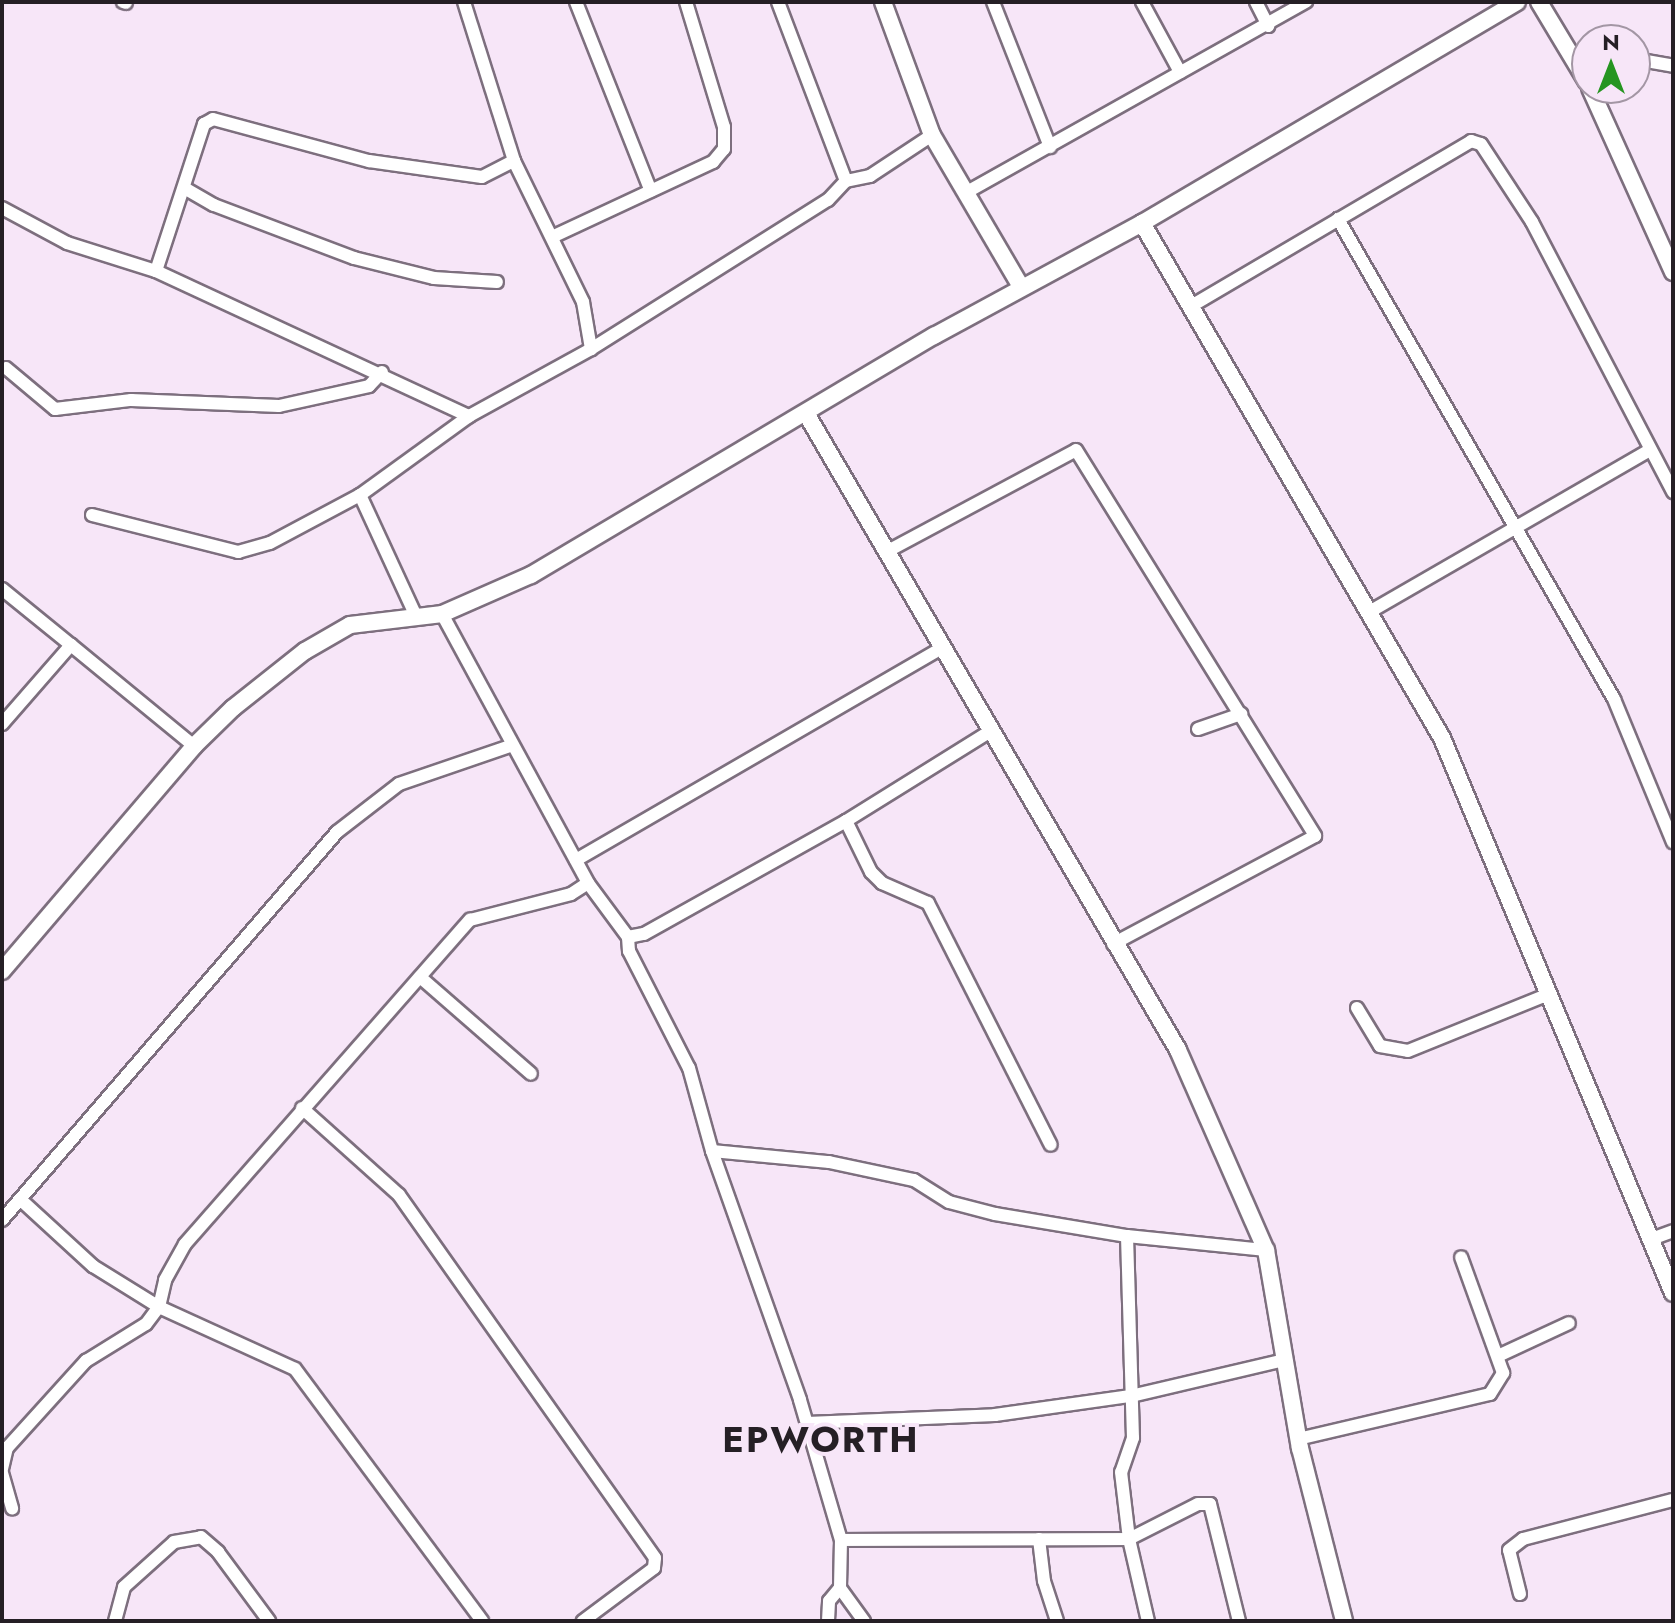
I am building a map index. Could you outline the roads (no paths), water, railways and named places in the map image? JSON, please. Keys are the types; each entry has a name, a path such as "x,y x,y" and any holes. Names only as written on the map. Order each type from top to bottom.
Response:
{"street":[{"path":"464,2 514,161 583,302 591,349"},
{"path":"576,2 651,191"},
{"path":"552,237 713,162 724,149 724,127 686,2"},
{"path":"778,2 846,181"},
{"path":"883,2 932,135 1021,287"},
{"path":"993,2 1050,147"},
{"path":"1142,2 1180,72"},
{"path":"1256,2 1268,26"},
{"path":"967,192 1306,2"},
{"path":"2,971 194,746 264,681 334,633 365,621 415,614 442,614 531,575 1021,287 1142,223 1517,2"},
{"path":"1539,2 1571,42"},
{"path":"1651,62 1673,66"},
{"path":"1597,104 1673,272"},
{"path":"156,271 186,189 204,124 213,119 383,163 482,177 514,161"},
{"path":"92,515 238,552 270,543 360,495 469,416 591,349 803,216 846,181 870,176 932,135"},
{"path":"1193,305 1471,141 1481,144 1532,222 1673,492"},
{"path":"186,189 214,205 354,258 434,278 497,282"},
{"path":"2,208 67,243 156,271 382,372 469,416"},
{"path":"1338,219 1372,287 1517,527 1614,699 1673,842"},
{"path":"1142,223 1371,611 1457,769 1654,1238 1673,1293"},
{"path":"6,368 55,409 131,400 279,406 369,386 382,372"},
{"path":"807,415 944,647 1113,944 1178,1050 1266,1250 1298,1439 1344,1621"},
{"path":"888,551 1076,450 1315,836 1113,944"},
{"path":"1371,611 1650,450"},
{"path":"360,495 415,614"},
{"path":"2,589 194,746"},
{"path":"442,614 510,746 588,883 628,937 629,951 689,1068 712,1151 807,1423 841,1540 840,1588 864,1621"},
{"path":"2,724 71,645"},
{"path":"576,860 944,647"},
{"path":"1198,729 1241,714"},
{"path":"628,937 644,934 846,821 992,730"},
{"path":"2,1220 337,832 399,784 510,746"},
{"path":"846,821 871,872 882,883 928,903 1051,1145"},
{"path":"12,1509 2,1471 7,1448 86,1361 146,1324 159,1307 165,1280 185,1244 470,920 571,894 588,883"},
{"path":"420,977 531,1074"},
{"path":"1357,1008 1380,1046 1408,1051 1549,994"},
{"path":"302,1108 399,1195 655,1558 654,1568 583,1621"},
{"path":"712,1151 829,1162 914,1180 949,1202 995,1214 1127,1236 1266,1250"},
{"path":"21,1200 93,1266 159,1307 295,1369 482,1621"},
{"path":"1654,1238 1673,1231"},
{"path":"1127,1236 1133,1438 1121,1472 1129,1539 1148,1621"},
{"path":"1298,1439 1490,1394 1503,1373 1461,1257"},
{"path":"1498,1356 1569,1323"},
{"path":"807,1423 995,1415 1131,1396 1284,1360"},
{"path":"1520,1594 1509,1550 1523,1539 1673,1500"},
{"path":"841,1540 1129,1539 1198,1504 1210,1504 1239,1621"},
{"path":"115,1621 124,1587 174,1542 201,1537 218,1552 269,1621"},
{"path":"1039,1539 1044,1581 1057,1621"},
{"path":"828,1621 829,1601 840,1588"}],"district":[{"name":"EPWORTH","path":"821,1440"}]}
